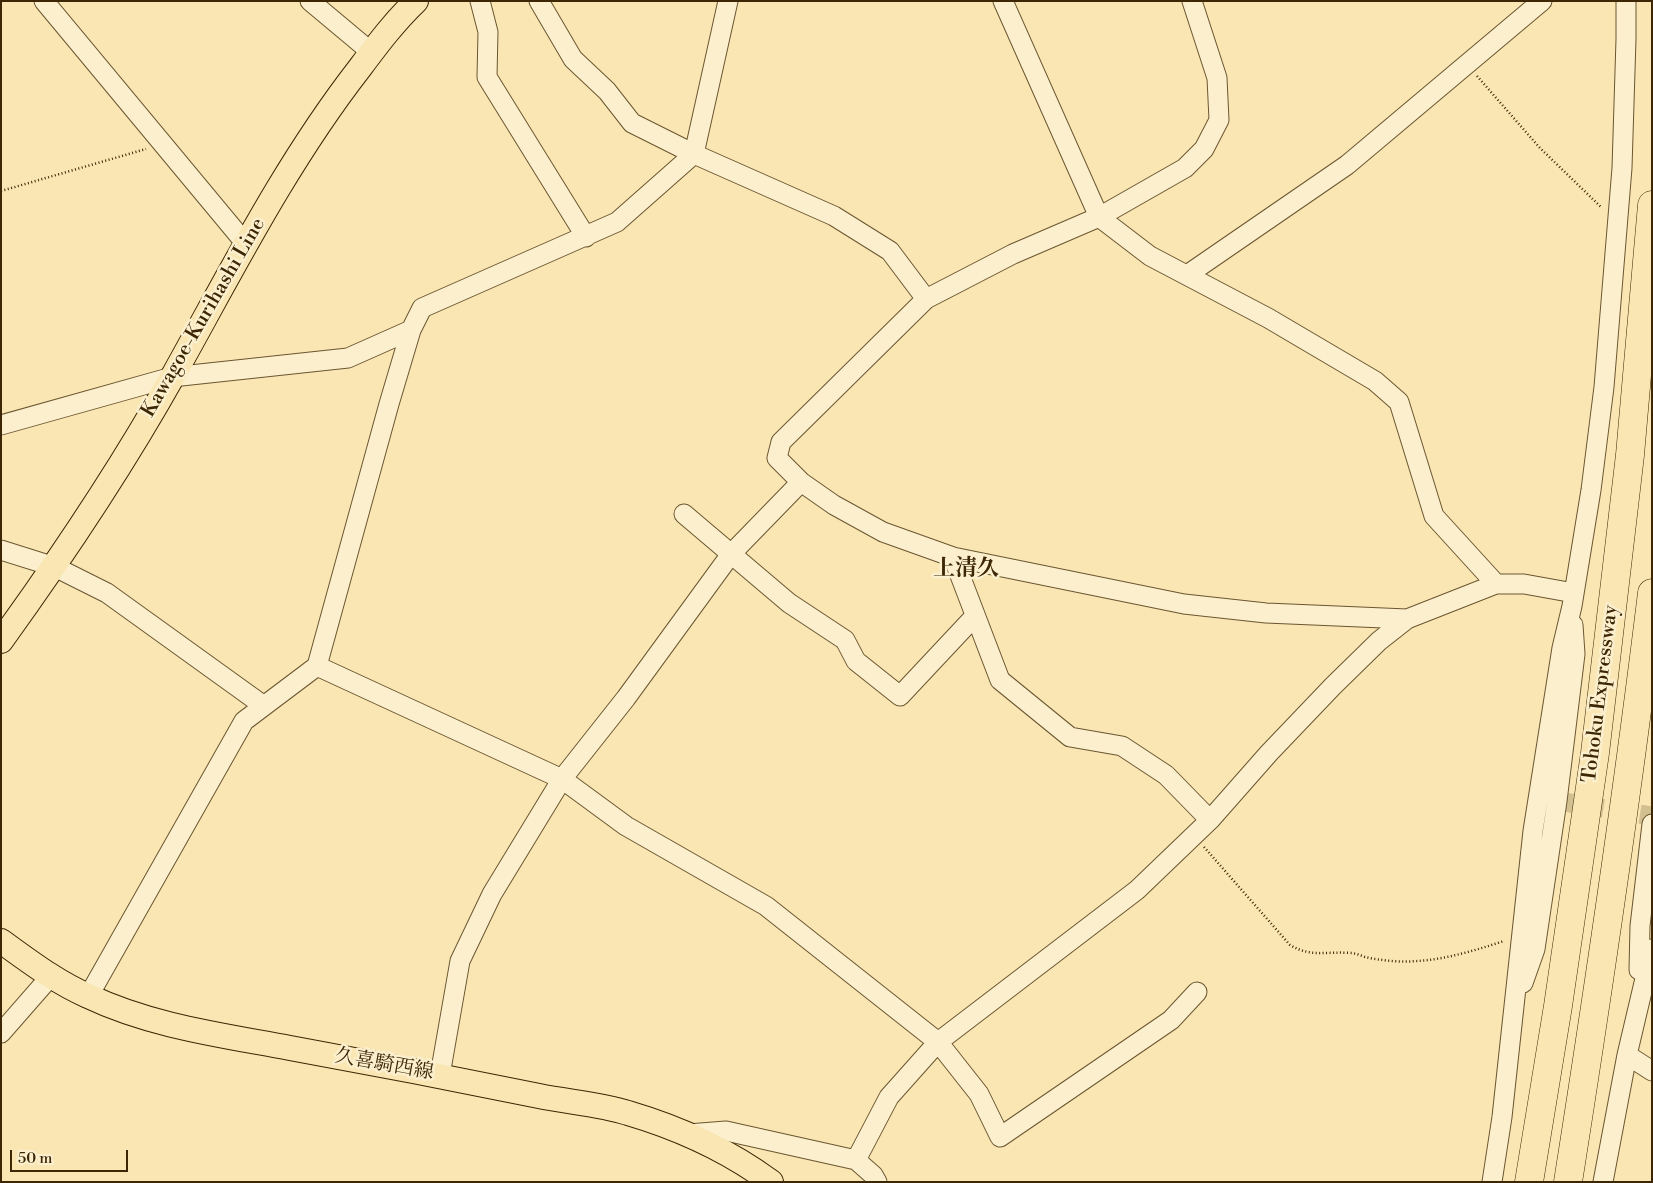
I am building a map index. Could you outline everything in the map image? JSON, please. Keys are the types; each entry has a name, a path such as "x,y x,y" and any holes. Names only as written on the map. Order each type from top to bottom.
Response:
{"highway":[{"name":"Tohoku Expressway","path":"1529,1182 1595,753 1630,455 1652,204"},
{"name":"Tohoku Expressway","path":"1568,1182 1632,759 1652,592"}],"main road":[{"name":"Kawagoe-Kurihashi Line","path":"1,641 55,567 88,516 172,377 295,159 345,86 399,17 416,1"},
{"name":"久喜騎西線","path":"1,941 50,977 88,996 136,1016 198,1031 440,1075 557,1100 626,1112 688,1134 750,1166 771,1182"}],"street":[{"path":"44,1 246,244"},
{"path":"310,1 372,52"},
{"path":"480,1 488,32 487,77 586,237"},
{"path":"539,1 573,59 607,91 632,124 694,154 834,216 890,252 926,299"},
{"path":"88,996 244,721 317,666 389,404 411,330 422,308 617,222 694,154 728,1"},
{"path":"1003,1 1099,217 1150,256 1268,318 1375,381 1399,402 1434,516 1496,584"},
{"path":"1192,1 1217,78 1219,120 1204,149 1185,168 1099,217 1013,254 926,299 781,442 777,458 801,482 834,505 883,532 952,557 1184,604 1266,613 1406,619"},
{"path":"1187,275 1347,165 1542,1"},
{"path":"1492,1182 1516,999 1520,938 1533,831 1562,648 1573,600 1591,490 1604,387 1622,168 1626,1"},
{"path":"1626,22 1635,1"},
{"path":"1,425 172,377 348,358 411,330"},
{"path":"440,1075 460,961 492,894 562,779 626,698 731,554 801,482"},
{"path":"684,514 789,602 845,640 856,661 900,696 975,616"},
{"path":"1,550 55,567 107,593 264,706"},
{"path":"952,557 1000,680 1070,737 1122,746 1166,775 1210,820"},
{"path":"856,1160 889,1097 938,1042 1137,890 1210,820 1269,753 1333,686 1379,641 1406,619 1496,584 1524,584 1573,600"},
{"path":"1516,999 1528,972 1535,949 1557,801 1575,654 1573,600"},
{"path":"317,666 562,779 626,826 766,906 938,1042 979,1094 1000,1137 1171,1020 1197,992"},
{"path":"1639,1004 1640,926 1652,824"},
{"path":"1603,1182 1627,1055 1652,949"},
{"path":"1,1033 50,977"},
{"path":"1627,1055 1652,1071"},
{"path":"688,1134 726,1132 856,1160 877,1182"}],"path":[{"path":"1466,64 1539,147 1606,212 1618,217"},
{"path":"1,192 162,144"},
{"path":"1194,835 1290,945 1300,951 1310,953 1351,952 1377,959 1394,961 1445,958 1466,954 1510,939 1520,938"}],"tunnel":[{"path":"1557,801 1652,816"}],"district":[{"name":"上清久","path":"966,570"}]}
